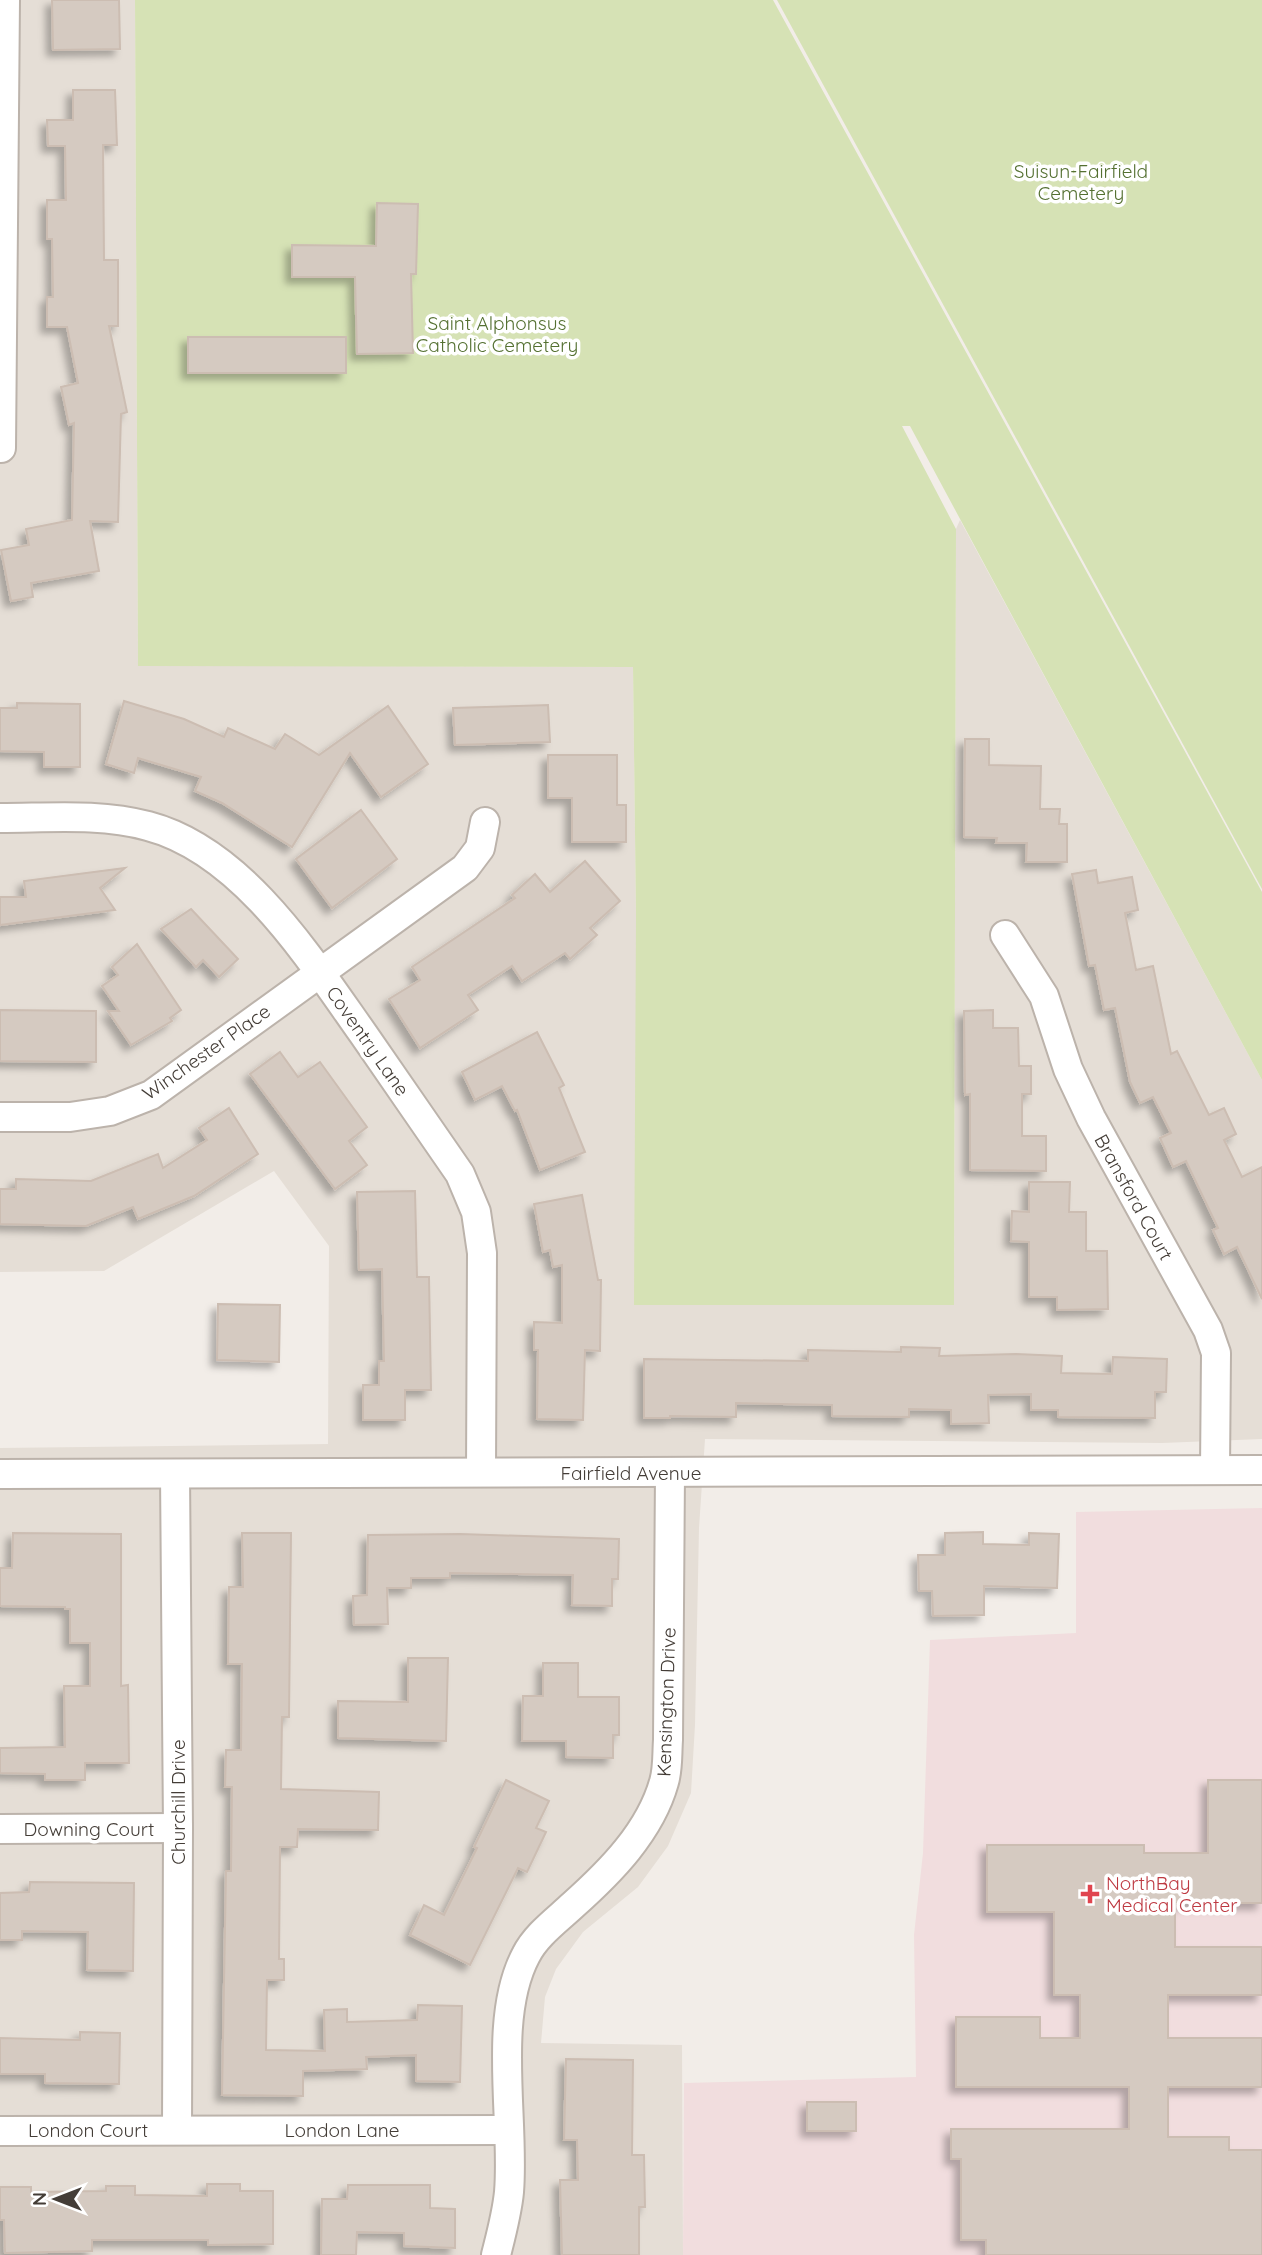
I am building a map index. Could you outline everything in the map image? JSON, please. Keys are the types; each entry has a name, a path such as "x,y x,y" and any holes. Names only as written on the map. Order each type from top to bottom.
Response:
{"street":[{"path":"1,448 5,0"},
{"name":"Coventry Lane","path":"0,818 105,818 149,826 183,841 222,863 264,903 320,972 460,1174 476,1212 482,1253 481,1472"},
{"name":"Winchester Place","path":"0,1117 71,1116 110,1111 151,1095 465,868 480,848 485,822"},
{"name":"Bransford Court","path":"1004,934 1044,996 1068,1069 1091,1118 1208,1330 1216,1353 1215,1470"},
{"name":"Fairfield Avenue","path":"0,1475 1262,1470"},
{"name":"Kensington Drive","path":"496,2255 509,2192 509,2021 513,1986 526,1953 547,1928 609,1872 652,1812 665,1781 668,1740 670,1473"},
{"name":"Churchill Drive","path":"175,1474 177,2130"},
{"name":"Downing Court","path":"0,1829 178,1828"},
{"name":"London Lane","path":"177,2130 508,2130"},
{"name":"London Court","path":"0,2131 177,2130"}],"shaded area":[{"path":"0,0 135,0 138,665 633,667 636,916 954,1305 956,529 960,520 1262,1080 1262,1439 1162,1443 705,1439 699,1528 691,1793 668,1846 638,1887 583,1932 556,1969 545,1997 541,2043 682,2045 683,2255 0,2255 0,1448 328,1444 329,1246 274,1171 104,1271 0,1272"},
{"name":"NorthBay Medical Center","path":"1262,1508 1262,2255 683,2255 684,2083 916,2077 914,1935 923,1853 930,1640 1076,1633 1076,1512"}],"green space":[{"name":"Saint Alphonsus Catholic Cemetery","path":"135,0 773,0 1262,892 1262,1080 910,426 902,426 956,529 954,1305 634,1305 636,916 633,667 138,666"},
{"name":"Suisun-Fairfield Cemetery","path":"777,0 1262,0 1262,889"}],"building":[{"path":"52,0 119,0 120,49 53,50"},
{"path":"73,90 115,90 117,145 103,145 104,260 118,260 118,326 109,326 127,412 121,414 118,522 90,521 99,571 31,583 33,597 11,601 1,550 29,545 26,529 72,520 74,423 69,425 61,387 78,383 67,327 47,327 47,297 53,297 52,239 47,239 47,200 66,200 65,146 48,146 47,120 73,120"},
{"path":"377,203 418,204 416,274 411,274 413,353 357,354 355,277 292,277 292,245 376,246"},
{"path":"188,337 346,337 346,373 188,373"},
{"path":"124,701 184,719 224,737 228,728 275,749 285,734 319,755 388,706 428,764 381,797 350,753 292,847 222,803 195,791 201,777 138,758 134,773 106,764"},
{"path":"17,703 80,704 80,767 44,767 44,752 0,751 0,708 17,708"},
{"path":"548,705 550,742 455,745 453,708"},
{"path":"965,739 989,739 989,765 1041,766 1040,809 1060,809 1059,824 1067,824 1067,862 1026,862 1027,843 996,843 997,838 964,837"},
{"path":"548,755 617,755 617,805 626,805 626,842 572,842 572,798 548,798"},
{"path":"361,810 397,859 332,908 296,859"},
{"path":"585,861 620,901 590,928 597,935 570,959 565,953 522,981 512,966 468,995 478,1010 420,1048 389,999 420,980 412,967 515,898 512,895 535,874 550,892"},
{"path":"125,868 100,888 115,910 0,925 0,897 26,897 24,881"},
{"path":"1096,870 1098,883 1132,877 1138,910 1125,913 1136,970 1153,966 1171,1054 1177,1051 1209,1115 1224,1108 1236,1134 1224,1140 1242,1177 1262,1167 1262,1299 1237,1247 1224,1254 1213,1230 1218,1228 1186,1161 1173,1167 1160,1138 1171,1133 1153,1097 1140,1103 1130,1082 1115,1008 1104,1010 1095,965 1089,966 1072,874"},
{"path":"191,909 238,959 219,977 203,960 196,967 161,929"},
{"path":"137,944 181,1010 170,1018 172,1021 131,1045 108,1011 119,1011 102,986 118,975 112,967"},
{"path":"0,1010 96,1011 96,1062 0,1061"},
{"path":"993,1010 993,1028 1018,1028 1019,1066 1031,1066 1031,1094 1022,1094 1022,1136 1046,1136 1046,1171 970,1170 970,1094 965,1095 964,1011"},
{"path":"537,1032 564,1085 559,1088 585,1152 540,1170 517,1110 515,1111 502,1086 475,1100 462,1072"},
{"path":"280,1052 298,1077 320,1062 367,1127 349,1141 367,1165 335,1189 250,1074"},
{"path":"229,1108 258,1154 194,1196 138,1219 133,1207 86,1226 0,1224 0,1189 16,1189 16,1179 91,1181 158,1154 163,1168 207,1140 199,1128"},
{"path":"1029,1182 1070,1182 1069,1212 1086,1212 1086,1251 1107,1251 1108,1309 1057,1310 1057,1297 1029,1297 1029,1242 1011,1241 1012,1211 1029,1212"},
{"path":"415,1191 417,1277 429,1277 431,1390 405,1390 405,1420 363,1420 363,1385 379,1385 379,1361 384,1361 382,1269 359,1270 357,1192"},
{"path":"582,1195 598,1280 601,1280 600,1351 585,1350 583,1420 537,1419 538,1350 534,1350 534,1322 562,1323 562,1265 553,1267 550,1250 543,1252 534,1204"},
{"path":"218,1304 280,1305 279,1362 217,1360"},
{"path":"901,1347 940,1348 939,1356 1062,1356 1061,1373 1112,1374 1113,1357 1167,1359 1166,1392 1155,1392 1155,1418 1058,1417 1058,1410 1031,1410 1031,1394 988,1395 989,1423 951,1424 951,1410 909,1409 909,1417 832,1416 832,1405 736,1403 736,1417 644,1418 644,1359 808,1361 808,1350 901,1352"},
{"path":"983,1532 983,1544 1029,1545 1029,1533 1059,1534 1057,1588 984,1586 984,1615 933,1616 932,1591 919,1591 918,1555 945,1555 945,1533"},
{"path":"13,1533 121,1534 121,1686 128,1685 129,1763 85,1763 85,1780 45,1780 45,1774 0,1773 0,1748 65,1747 64,1686 90,1686 90,1643 70,1643 70,1609 0,1606 0,1568 12,1568"},
{"path":"242,1533 291,1533 289,1717 282,1717 281,1789 379,1792 378,1830 298,1829 297,1847 280,1847 279,1959 284,1959 284,1980 267,1980 266,2050 325,2051 324,2010 347,2009 347,2022 417,2020 418,2005 462,2006 460,2082 416,2081 416,2055 366,2057 367,2069 303,2071 303,2096 222,2095 226,1871 231,1871 232,1787 225,1787 226,1750 241,1750 242,1664 228,1664 229,1587 243,1587"},
{"path":"460,1534 619,1539 618,1579 612,1579 612,1606 572,1605 573,1575 450,1573 450,1578 411,1578 411,1588 387,1588 388,1624 354,1625 353,1596 367,1595 368,1535"},
{"path":"408,1658 448,1658 446,1741 338,1738 338,1701 408,1702"},
{"path":"543,1663 578,1663 578,1697 619,1697 619,1735 613,1735 613,1758 566,1757 566,1741 522,1741 523,1696 543,1696"},
{"path":"506,1780 549,1801 536,1828 546,1832 527,1872 518,1868 470,1965 410,1935 424,1905 444,1915"},
{"path":"1208,1780 1262,1780 1262,1903 1175,1903 1175,1947 1262,1947 1262,1995 1168,1995 1168,2038 1262,2038 1262,2087 1168,2087 1168,2137 1229,2137 1229,2150 1262,2150 1262,2255 986,2255 986,2240 961,2240 961,2159 951,2159 951,2129 1129,2129 1129,2087 956,2087 956,2017 1040,2017 1040,2038 1080,2038 1080,1995 1054,1995 1054,1912 987,1912 987,1845 1144,1845 1144,1853 1208,1853"},
{"path":"30,1882 134,1883 133,1971 87,1970 88,1932 22,1931 22,1940 0,1940 0,1893 29,1892"},
{"path":"80,2032 120,2033 119,2084 45,2083 45,2074 0,2074 0,2038 80,2040"},
{"path":"566,2059 633,2060 632,2155 644,2155 645,2207 639,2207 639,2255 562,2255 560,2180 578,2180 577,2140 564,2140"},
{"path":"807,2102 856,2102 856,2131 807,2131"},
{"path":"207,2184 240,2184 240,2191 273,2191 273,2244 208,2245 208,2240 92,2240 92,2251 5,2253 4,2220 0,2220 0,2187 31,2187 31,2192 106,2191 106,2186 135,2186 135,2195 207,2196"},
{"path":"348,2185 430,2185 430,2208 455,2209 455,2248 404,2246 404,2233 357,2232 356,2255 321,2255 322,2199 347,2199"}],"place":[{"name":"NorthBay Medical Center","path":"1090,1894"}]}
